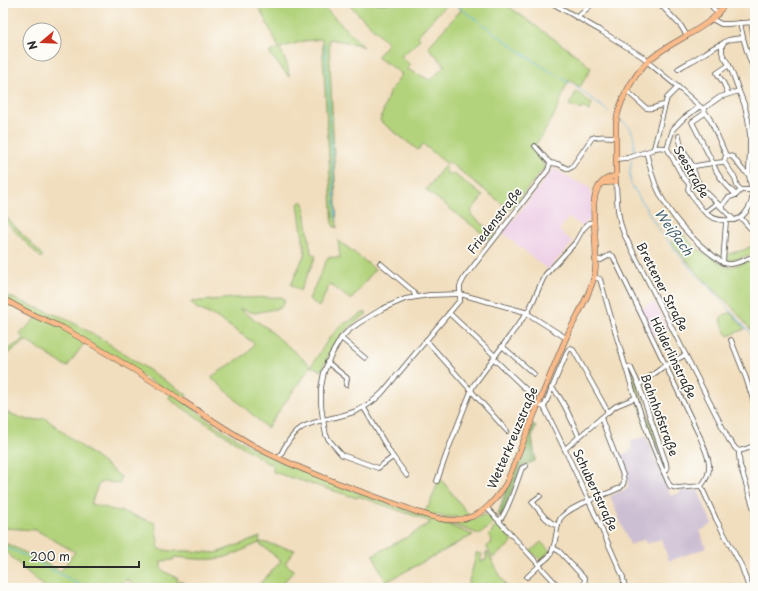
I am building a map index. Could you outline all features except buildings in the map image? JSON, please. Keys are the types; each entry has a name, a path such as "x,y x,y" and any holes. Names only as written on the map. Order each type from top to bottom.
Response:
{"main road":[{"name":"Brettener Straße","path":"616,182 617,117 627,91 636,74 657,54 712,19 718,14 726,3"},
{"path":"594,277 595,195 606,178 616,176"},
{"path":"602,183 616,182"},
{"name":"Wetterkreuzstraße","path":"3,299 61,328 132,368 218,424 278,458 338,484 440,519 452,520 471,517 487,508 498,497 506,484 541,406 566,338 591,287 594,277"}],"street":[{"path":"552,3 561,5 578,18 642,57 678,87 702,110 713,124 726,155 724,162"},
{"path":"578,18 593,3"},
{"path":"659,3 681,26 687,36"},
{"path":"709,3 718,14"},
{"path":"712,19 722,24 753,22 755,45"},
{"path":"740,23 743,38 755,71"},
{"path":"678,69 726,41 743,38"},
{"path":"722,44 722,53 729,65 739,90 746,111 749,127 749,174 753,192 751,205 741,218 750,228"},
{"path":"728,94 717,73 729,65"},
{"path":"654,148 665,105 670,94 678,87"},
{"path":"736,195 715,168 692,122 702,110 714,100 739,90"},
{"path":"627,91 646,108 653,109 661,105 665,105"},
{"path":"667,148 673,129 684,118 702,110"},
{"path":"535,146 550,163 570,168 592,138 599,136 616,137"},
{"path":"679,136 681,146 692,165 697,180 702,188 734,220"},
{"name":"Seestraße","path":"616,159 646,152 654,148 667,148 683,177 689,184 688,189 699,206 705,212 712,218 720,220 726,221 741,218"},
{"path":"646,152 657,189 677,219 703,248 723,263 729,264 734,264 755,256"},
{"path":"726,155 733,157 742,169 749,174"},
{"path":"676,163 681,160 696,166 724,162"},
{"path":"724,162 735,178 737,186 741,190 753,192"},
{"name":"Friedenstraße","path":"364,408 382,393 460,300 460,286 464,278 548,170 550,163"},
{"path":"689,184 697,180"},
{"name":"Brettener Straße","path":"616,182 620,224 729,440 739,451"},
{"path":"720,207 728,198 736,195 741,190"},
{"path":"705,212 717,203"},
{"path":"723,263 726,221"},
{"path":"437,480 471,390 527,314 546,274 575,244 583,229 589,223 594,222"},
{"name":"Hölderlinstraße","path":"595,259 600,260 610,255 613,256 707,455 709,472 701,486"},
{"path":"380,263 413,290 416,297"},
{"name":"Bahnhofstraße","path":"594,277 600,279 635,398 670,486 677,488 701,486"},
{"path":"393,457 378,468 342,455 329,440 326,434 321,404 322,376 333,350 341,338 359,322 382,309 405,300 429,295 460,294 527,314 566,338"},
{"path":"449,313 495,357 534,398"},
{"path":"341,338 365,358"},
{"path":"426,340 507,431"},
{"path":"731,340 755,406"},
{"path":"502,346 534,374"},
{"path":"541,406 552,388 568,350 571,348 590,378 608,412"},
{"path":"639,386 665,366 686,355"},
{"path":"327,362 348,378 346,385"},
{"name":"Bahnhofstraße","path":"626,367 631,368 639,386 666,463 667,469 664,473"},
{"path":"552,388 562,402 579,437"},
{"path":"565,449 616,406 635,398"},
{"name":"Schubertstraße","path":"541,406 565,449 590,501 623,577 624,588"},
{"path":"278,458 285,445 296,432 308,424 348,414 364,408 393,457 407,476"},
{"path":"527,577 548,557 553,548 561,518 568,511 624,485 625,482 623,475 601,418"},
{"path":"755,445 739,451 740,465 755,513"},
{"path":"499,521 506,511 522,468 526,466"},
{"path":"701,486 716,519 741,565 750,588"},
{"path":"540,496 532,502 547,520 558,526"},
{"path":"487,508 560,588"},
{"path":"553,548 559,551 585,579 584,585"}],"shaded area":[{"path":"554,168 571,179 589,187 591,191 591,217 583,227 569,217 559,230 573,242 548,270 503,233"},
{"path":"655,302 669,331 654,338 639,309"},
{"path":"646,436 671,496 680,493 680,490 698,490 712,524 700,531 706,548 669,561 661,539 647,544 645,539 630,545 610,496 626,489 628,486 619,456 633,450 630,442"}],"green space":[{"path":"257,3 322,3 323,6 364,47 329,39 337,228 333,226 322,39 304,41 280,48 288,67 289,77 269,53 279,48"},
{"path":"347,3 447,4 418,35 420,39 401,56 410,65 407,69 430,80 445,66 428,47 461,10 457,3 504,3 579,57 591,68 580,87 569,80 553,117 535,145 543,160 542,161 546,171 543,169 510,210 449,162 447,164 423,144 418,150 380,121 389,93 402,74 377,57 388,43"},
{"path":"576,92 592,104 589,111 582,107 581,110 569,105"},
{"path":"445,165 447,167 445,170 448,174 454,174 483,196 471,211 473,213 471,215 495,234 491,240 426,190"},
{"path":"301,201 304,203 311,253 316,256 300,291 291,285 305,253 298,204"},
{"path":"3,214 43,256 41,258 3,219"},
{"path":"683,234 695,247 728,267 744,263 755,258 755,327 750,329 733,308 695,271 671,242"},
{"path":"338,240 375,269 351,300 330,284 319,307 309,299 328,257 340,258"},
{"path":"755,244 755,253 737,259 727,260 727,254 744,250"},
{"path":"3,294 65,318 100,338 187,395 183,401 218,427 254,449 279,461 338,485 427,517 463,521 471,520 483,515 489,516 493,521 490,527 479,534 454,525 440,524 451,526 473,535 386,582 373,555 411,535 431,522 358,496 357,498 273,472 273,464 267,463 169,399 171,393 85,342 67,367 26,341 3,357 3,353 24,339 20,334 37,317 3,299"},
{"path":"282,297 285,302 280,308 255,313 239,309 267,328 311,366 267,428 211,377 248,353 254,343 216,317 196,308 191,302 232,298"},
{"path":"365,312 367,314 339,338 334,345 322,371 311,366 330,337 342,325"},
{"path":"731,313 745,329 728,336 720,319 725,314"},
{"path":"629,371 631,371 637,385 665,466 663,466 642,412"},
{"path":"3,411 28,420 45,418 121,477 119,484 104,481 98,485 91,504 130,514 155,523 159,549 216,553 260,537 259,543 235,554 216,559 174,557 173,560 161,561 161,568 165,572 178,578 176,580 197,588 138,588 127,579 121,588 45,588 3,551 3,542 61,571 75,552 36,530 3,528"},
{"path":"533,424 536,426 532,437 535,461 521,467 504,512 501,516 498,515 505,492 518,462 522,460 525,450 524,446"},
{"path":"440,478 469,515 447,517 425,512"},
{"path":"497,524 513,542 493,558 487,548 488,545 491,544 492,539 489,536"},
{"path":"262,542 295,550 285,563 294,571 278,588 256,588 281,561 259,543"},
{"path":"541,542 550,551 540,560 531,551"},
{"path":"487,552 507,588 476,588 476,585 472,588 467,588 476,553 482,554 480,561 482,562 483,560 486,560 487,556 485,555"}],"waterway":[{"name":"Weißach","path":"453,3 532,60 579,89 609,112"},
{"path":"325,43 336,220"},
{"name":"Weißach","path":"620,120 632,131 634,141 633,154"},
{"name":"Weißach","path":"632,159 630,171 631,184 659,230 695,274 707,285 755,338"},
{"path":"3,546 30,558 86,588"}]}
